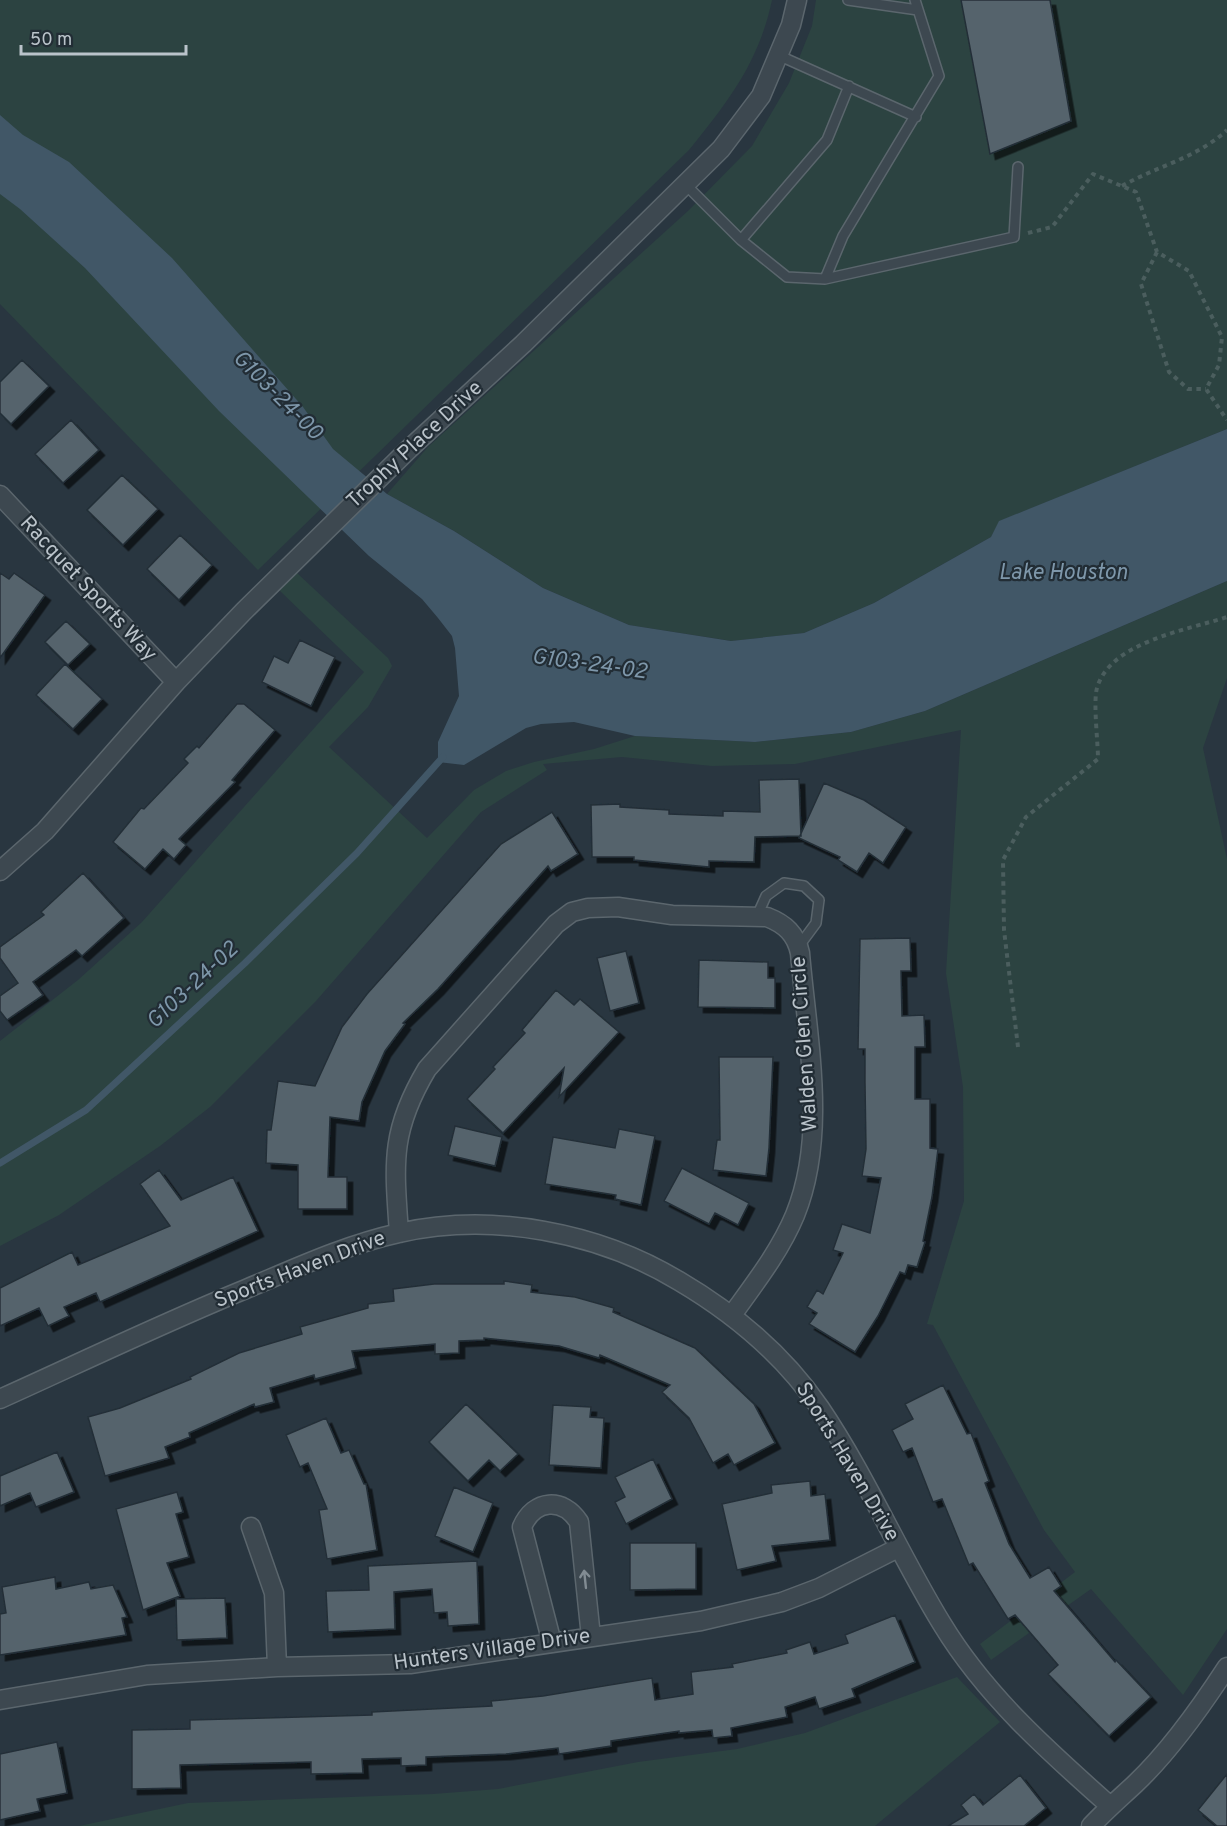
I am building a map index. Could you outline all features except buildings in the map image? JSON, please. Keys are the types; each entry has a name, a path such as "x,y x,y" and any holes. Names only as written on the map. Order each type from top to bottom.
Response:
{"street":[{"name":"Trophy Place Drive","path":"0,871 45,831 176,682 300,555 409,449 523,344 685,184 743,123 761,96 780,56 792,25 797,0"},
{"name":"Racquet Sports Way","path":"0,495 176,682"},
{"name":"Walden Glen Circle","path":"399,1233 395,1152 411,1095 427,1069 556,924 572,912 588,908 618,908 672,915 757,916 779,922 794,935 799,946 813,1105 806,1176 789,1227 732,1315"},
{"name":"Sports Haven Drive","path":"0,1399 203,1307 316,1259 399,1233 467,1226 541,1231 569,1236 627,1254 654,1267 732,1315 768,1346 796,1376 821,1409 943,1626 975,1672 1040,1744 1109,1805"},
{"path":"552,1643 522,1527 528,1514 549,1505 557,1504 572,1510 579,1522 591,1637"},
{"path":"251,1527 274,1593 277,1667"},
{"name":"Hunters Village Drive","path":"0,1700 147,1675 277,1667 410,1664 752,1611 819,1588 898,1548"},
{"path":"1091,1826 1109,1805 1136,1784 1177,1736 1227,1667"}],"lane":[{"path":"825,279 843,236 939,76 917,5 848,0"},
{"path":"780,56 916,117"},
{"path":"741,240 827,140 849,86"},
{"path":"685,184 741,240 787,277 825,279 1014,237 1018,167"},
{"path":"757,916 766,896 784,883 804,886 819,900 818,912 816,923 799,946"}],"path":[{"path":"1122,186 1145,172 1177,161 1215,142 1227,130"},
{"path":"1014,237 1052,227 1094,174 1136,192 1157,252 1189,271 1222,337 1219,365 1206,390"},
{"path":"1157,252 1141,284 1169,372 1188,389 1206,390"},
{"path":"1206,390 1227,420"},
{"path":"1018,1047 1004,930 1003,860 1026,817 1098,759 1096,689 1111,663 1142,644 1227,617"}],"green space":[{"path":"0,0 772,0 759,43 750,62 729,98 689,150 258,570 0,304"},
{"path":"816,0 1227,0 1227,429 1000,521 991,537 874,603 804,633 732,641 629,625 543,588 454,531 387,494 428,447 689,210 752,146 789,83 812,26"},
{"path":"297,573 388,658 392,666 368,707 329,747 427,838 474,790 506,771 534,762 594,749 635,736 755,742 851,732 925,711 1227,581 1227,678 1203,748 1227,859 1227,1629 1183,1695 1091,1589 991,1660 980,1644 1075,1572 1044,1530 933,1325 927,1324 964,1201 963,1087 946,973 961,730 795,764 712,766 622,757 543,764 547,770 481,812 316,1001 210,1107 160,1146 59,1215 0,1246 0,1041 78,980 142,922 364,672 279,590"},
{"path":"957,1677 1000,1722 875,1826 79,1826 188,1803 433,1794 498,1789 638,1762 737,1749 805,1733"}],"water":[{"name":"Lake Houston","path":"0,115 23,135 69,162 172,258 303,407 333,449 387,494 454,531 543,588 629,625 731,641 804,633 874,603 991,537 999,521 1227,429 1227,581 925,711 851,732 755,742 635,736 574,722 541,724 526,728 464,765 438,762 438,742 459,696 452,636 422,599 369,556 219,411 85,268 20,209 0,194"}],"waterway":[{"name":"G103-24-02","path":"0,1163 86,1110 245,963 357,853 443,757"}],"water label":[{"name":"G103-24-00","path":"277,396"}]}
